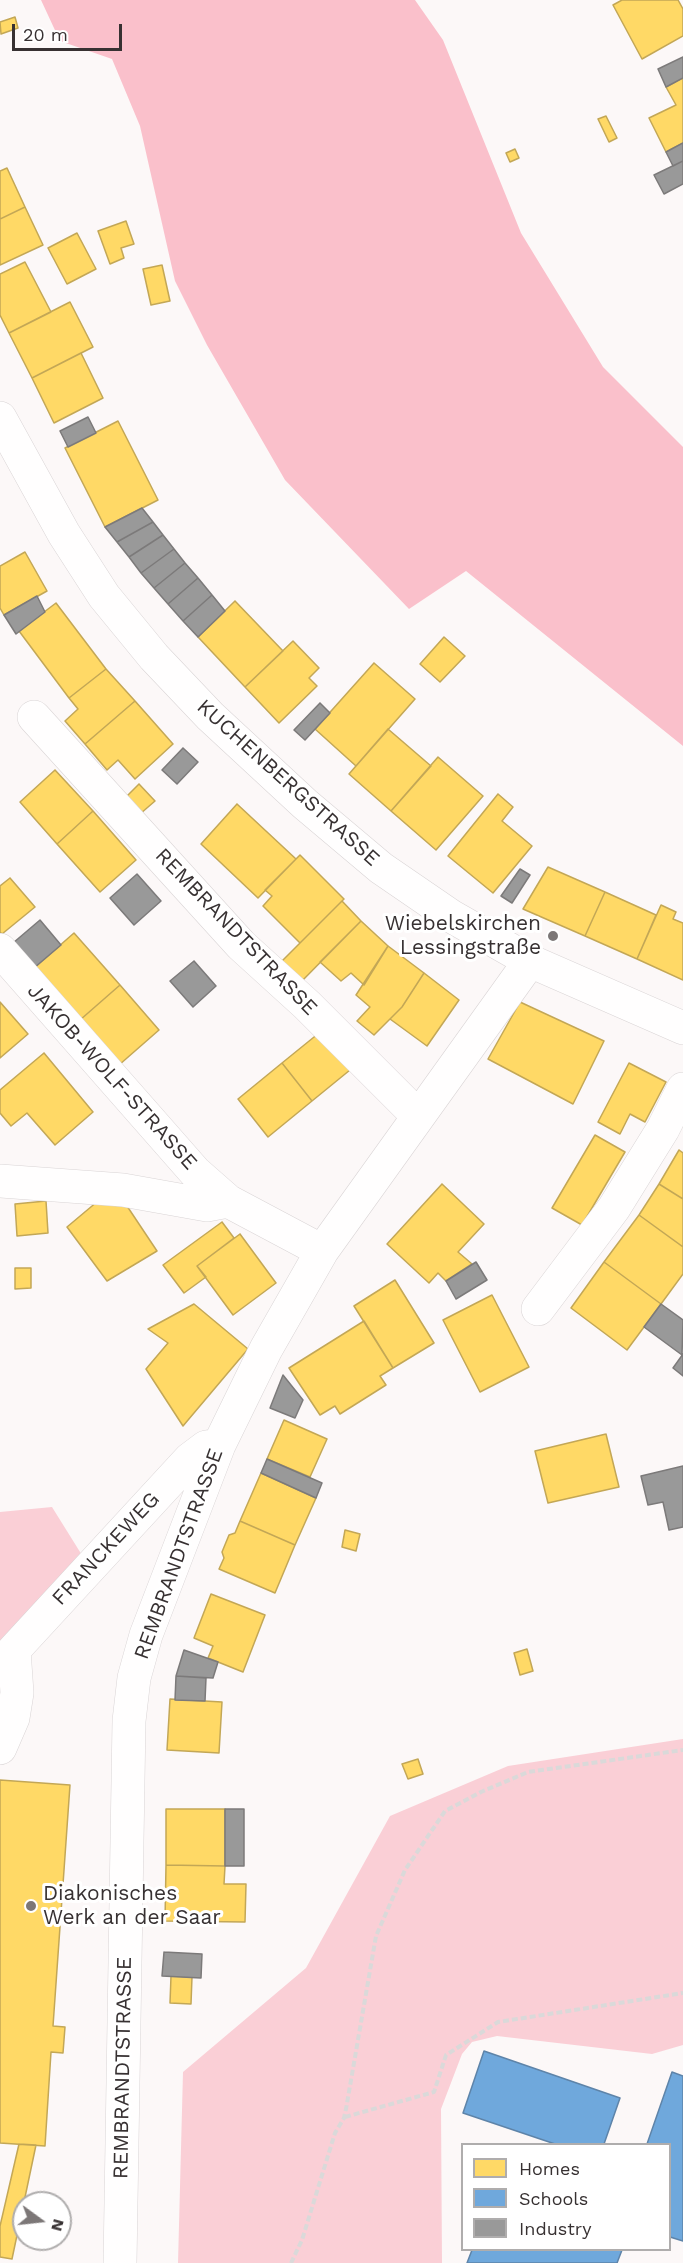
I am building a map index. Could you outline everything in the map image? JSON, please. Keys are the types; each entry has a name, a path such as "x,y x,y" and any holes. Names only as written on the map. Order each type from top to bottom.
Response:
{"street":[{"name":"KUCHENBERGSTRASSE","path":"0,418 64,534 104,596 154,657 210,717 305,804 381,868 451,916 530,961 683,1028"},
{"name":"REMBRANDTSTRASSE","path":"34,717 241,945 307,1005 418,1116"},
{"name":"JAKOB-WOLF-STRASSE","path":"0,950 195,1172 228,1201 322,1251"},
{"name":"REMBRANDTSTRASSE","path":"120,2263 129,1721 134,1678 146,1635 219,1445 266,1349 322,1251 530,961"},
{"path":"537,1309 614,1208 663,1129 683,1089"},
{"name":"JAKOB-WOLF-STRASSE","path":"0,1182 123,1190 207,1205 228,1201"},
{"name":"FRANCKEWEG","path":"7,1658 190,1459 206,1447 219,1445"},
{"path":"0,1748 13,1718 16,1701 7,1658"}],"path":[{"path":"291,2263 302,2240 335,2133 344,2118 376,1936 405,1870 445,1811 481,1792 528,1772 683,1750"},
{"path":"344,2118 434,2092 446,2055 498,2022 683,1992"}],"shaded area":[{"path":"41,0 415,0 443,40 521,233 603,367 683,447 683,746 466,571 409,609 285,480 207,345 175,281 140,126 112,59 60,41"},
{"path":"52,1507 85,1560 0,1651 0,1512"},
{"path":"683,1739 683,2045 652,2054 497,2036 472,2042 462,2054 441,2109 442,2263 178,2263 183,2072 306,1968 390,1816 508,1766"}],"building: Homes":[{"path":"622,0 678,0 683,9 683,36 642,59 613,5"},
{"path":"15,17 18,28 1,34 0,22"},
{"path":"683,78 683,143 666,152 649,118 676,105 666,87"},
{"path":"606,116 617,138 609,142 598,119"},
{"path":"515,149 519,158 510,162 506,153"},
{"path":"7,168 25,207 0,219 0,171"},
{"path":"25,207 43,245 0,265 0,219"},
{"path":"126,221 134,244 121,248 124,258 110,264 98,231"},
{"path":"77,233 96,269 67,284 48,248"},
{"path":"25,262 51,312 9,333 0,315 0,274"},
{"path":"162,265 170,301 151,305 143,269"},
{"path":"70,302 93,347 32,378 9,333"},
{"path":"81,353 103,398 54,423 32,378"},
{"path":"118,421 158,500 105,527 65,448"},
{"path":"25,552 47,591 4,615 0,608 0,566"},
{"path":"235,601 283,651 245,687 198,637"},
{"path":"56,603 106,669 69,698 19,631"},
{"path":"444,637 465,656 440,682 420,664"},
{"path":"293,641 319,668 309,678 317,686 279,723 245,687"},
{"path":"374,663 415,699 356,766 315,729"},
{"path":"106,669 135,701 85,744 65,721 78,709 69,698"},
{"path":"135,701 173,744 135,779 118,760 107,770 85,744"},
{"path":"388,729 431,766 391,811 349,774"},
{"path":"438,757 483,796 436,850 391,811"},
{"path":"55,770 93,811 57,844 20,802"},
{"path":"139,784 155,801 140,814 125,798"},
{"path":"498,794 513,807 502,821 532,846 493,893 448,856"},
{"path":"237,804 296,859 258,898 201,844"},
{"path":"93,811 136,860 100,892 57,844"},
{"path":"300,855 344,899 300,943 263,906 272,896 265,890"},
{"path":"548,867 605,892 585,936 523,909"},
{"path":"10,878 35,907 2,934 0,932 0,886"},
{"path":"605,892 656,915 637,959 585,936"},
{"path":"342,901 361,921 299,984 279,964"},
{"path":"661,905 676,912 673,919 683,923 683,980 637,959"},
{"path":"361,921 388,946 364,985 351,973 341,981 320,962"},
{"path":"74,933 120,985 80,1020 34,968"},
{"path":"388,946 424,973 402,1007 374,1035 357,1021 370,1007 356,995"},
{"path":"424,973 459,1000 427,1046 390,1019 402,1007"},
{"path":"120,985 159,1030 119,1065 80,1020"},
{"path":"0,1002 28,1034 0,1058"},
{"path":"520,1002 604,1041 573,1104 488,1059"},
{"path":"319,1033 350,1070 312,1101 282,1063"},
{"path":"44,1053 93,1112 55,1145 27,1113 11,1126 0,1113 0,1090"},
{"path":"282,1063 312,1101 268,1137 238,1099"},
{"path":"629,1063 666,1082 645,1122 630,1114 620,1134 598,1122"},
{"path":"595,1135 625,1152 582,1225 552,1208"},
{"path":"679,1150 683,1153 683,1199 659,1184"},
{"path":"442,1184 484,1224 458,1252 472,1264 446,1281 438,1273 429,1283 387,1244"},
{"path":"659,1184 683,1199 683,1247 639,1215"},
{"path":"46,1201 48,1233 17,1236 15,1204"},
{"path":"98,1201 125,1203 157,1251 107,1281 67,1227"},
{"path":"639,1215 683,1247 683,1274 661,1304 604,1262"},
{"path":"222,1222 234,1238 197,1266 206,1277 184,1293 163,1265"},
{"path":"240,1234 276,1283 233,1315 197,1266"},
{"path":"604,1262 661,1304 627,1350 571,1308"},
{"path":"15,1268 31,1268 31,1288 15,1289"},
{"path":"395,1280 434,1343 393,1368 354,1306"},
{"path":"492,1295 529,1367 480,1392 443,1320"},
{"path":"194,1304 248,1349 183,1426 146,1369 168,1343 148,1329"},
{"path":"364,1321 393,1368 380,1376 386,1385 340,1414 335,1406 320,1415 289,1368"},
{"path":"284,1420 327,1439 310,1477 267,1459"},
{"path":"606,1434 619,1487 548,1503 535,1451"},
{"path":"261,1473 316,1498 295,1545 240,1521"},
{"path":"240,1521 295,1545 275,1593 219,1569 224,1558 222,1552 229,1535 235,1533"},
{"path":"345,1530 360,1534 356,1551 342,1547"},
{"path":"211,1594 265,1615 243,1672 208,1658 213,1646 194,1638"},
{"path":"527,1649 533,1671 520,1675 514,1653"},
{"path":"170,1699 222,1702 219,1753 167,1750"},
{"path":"418,1759 423,1774 408,1779 402,1764"},
{"name":"Diakonisches Werk an der Saar","path":"0,1780 70,1785 53,2026 65,2027 63,2053 51,2052 45,2146 0,2143"},
{"path":"166,1809 225,1809 225,1866 166,1865"},
{"path":"166,1865 225,1866 224,1884 246,1884 245,1922 165,1921"},
{"path":"171,1976 192,1977 191,2004 170,2003"},
{"path":"19,2144 36,2145 26,2191 12,2191 12,2259 0,2257 0,2226"}],"building: Schools":[{"path":"484,2051 620,2098 604,2143 552,2143 463,2113"},
{"path":"672,2072 683,2076 683,2241 671,2237 671,2143 647,2143"},
{"path":"472,2251 622,2251 617,2263 467,2263"}],"building: Industry":[{"path":"683,57 683,78 666,87 658,69"},
{"path":"683,143 683,161 673,166 666,152"},
{"path":"683,161 683,184 664,194 654,175"},
{"path":"88,417 96,433 68,447 60,431"},
{"path":"142,508 153,522 117,542 105,527"},
{"path":"153,522 163,535 129,557 117,542"},
{"path":"163,535 174,549 141,573 129,557"},
{"path":"174,549 185,563 154,588 141,573"},
{"path":"185,563 198,578 168,604 154,588"},
{"path":"198,578 212,595 183,621 168,604"},
{"path":"212,595 225,611 198,637 183,621"},
{"path":"37,596 45,612 16,634 4,615"},
{"path":"320,703 330,713 305,740 294,730"},
{"path":"183,748 198,762 177,784 162,770"},
{"path":"520,869 530,875 512,903 501,896"},
{"path":"137,874 161,901 134,925 110,898"},
{"path":"40,920 61,945 34,968 13,943"},
{"path":"194,961 216,986 193,1007 170,981"},
{"path":"476,1262 487,1280 456,1299 446,1281"},
{"path":"661,1304 683,1320 682,1355 644,1327"},
{"path":"683,1354 683,1376 673,1368"},
{"path":"283,1375 303,1400 295,1418 270,1408"},
{"path":"267,1459 322,1483 316,1498 261,1473"},
{"path":"683,1466 683,1527 669,1530 663,1502 648,1505 641,1476"},
{"path":"184,1650 218,1662 213,1678 176,1676"},
{"path":"176,1676 206,1678 205,1701 175,1700"},
{"path":"225,1809 244,1809 244,1866 225,1866"},
{"path":"164,1952 202,1954 201,1978 162,1976"}],"place":[{"name":"Wiebelskirchen Lessingstraße","path":"553,936"},
{"name":"Diakonisches Werk an der Saar","path":"31,1906"}]}
